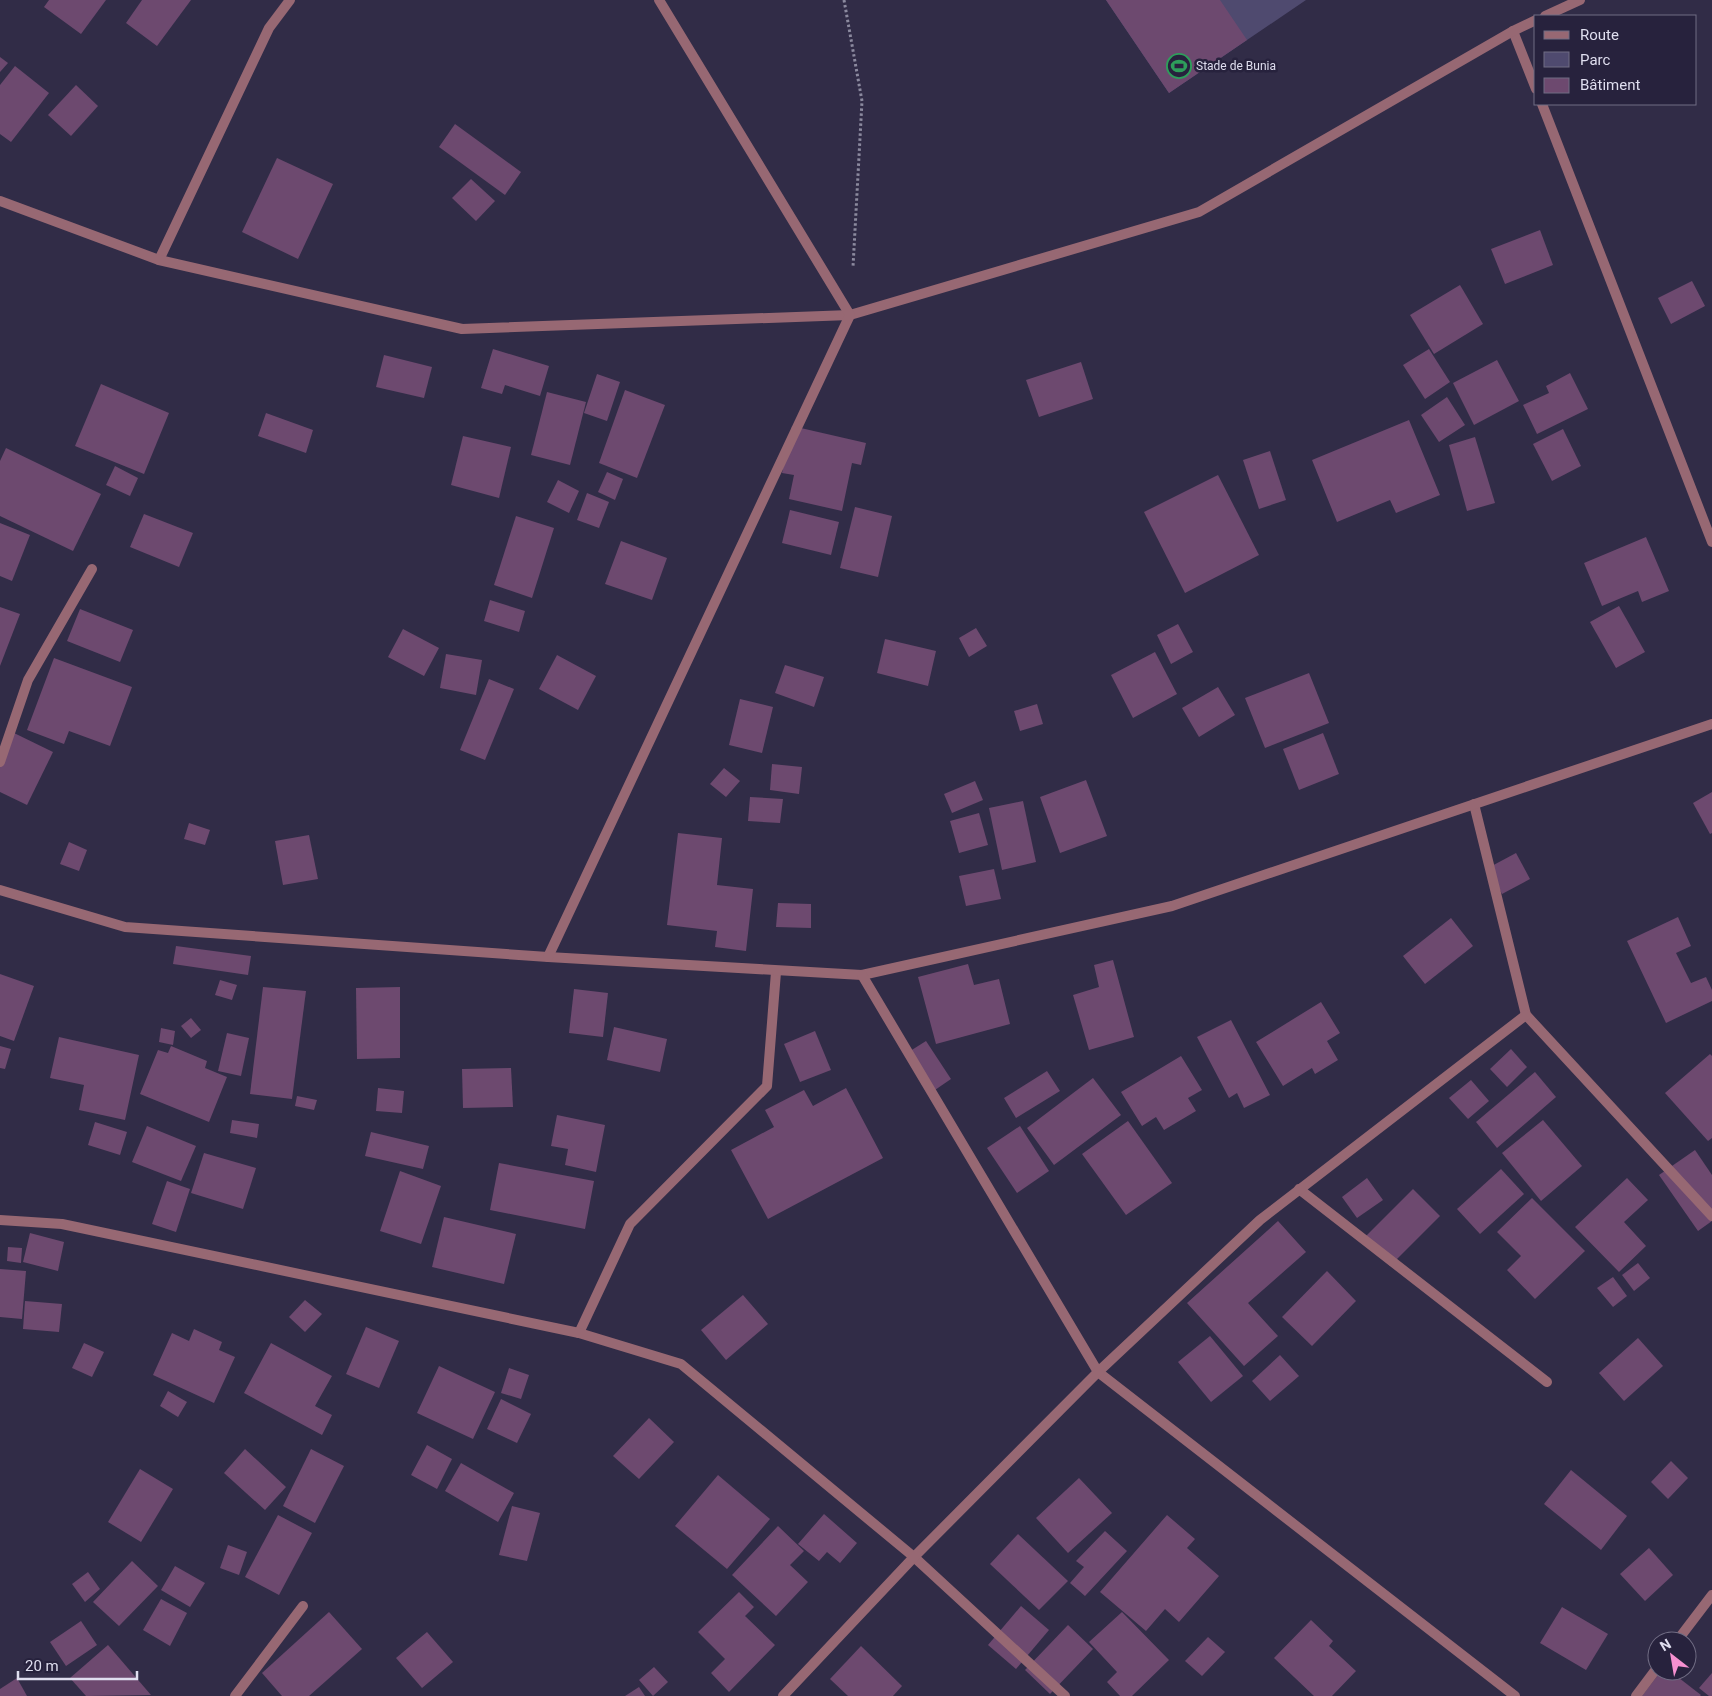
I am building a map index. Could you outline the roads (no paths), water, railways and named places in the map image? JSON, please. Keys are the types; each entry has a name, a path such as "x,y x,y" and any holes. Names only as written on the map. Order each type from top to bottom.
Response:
{"street":[{"path":"159,260 269,28 290,0"},
{"path":"659,0 850,315"},
{"path":"1547,15 1580,0"},
{"path":"0,201 159,260 462,329 850,315 1199,212 1513,31 1534,21"},
{"path":"1513,31 1534,83"},
{"path":"1542,105 1712,542"},
{"path":"548,957 850,315"},
{"path":"0,762 28,680 92,569"},
{"path":"0,890 125,927 548,957 862,976 1172,906 1712,724"},
{"path":"1474,804 1526,1015 1712,1216"},
{"path":"579,1333 630,1224 767,1086 776,972"},
{"path":"862,976 1098,1372 1515,1696"},
{"path":"783,1696 914,1557 1098,1372 1260,1220 1526,1015"},
{"path":"1299,1189 1547,1382"},
{"path":"0,1220 62,1224 579,1333 681,1364 914,1557 1065,1696"},
{"path":"1685,1631 1712,1595"},
{"path":"235,1696 303,1606"},
{"path":"1636,1696 1647,1681"}],"place":[{"name":"Stade de Bunia","path":"1179,66"}]}
